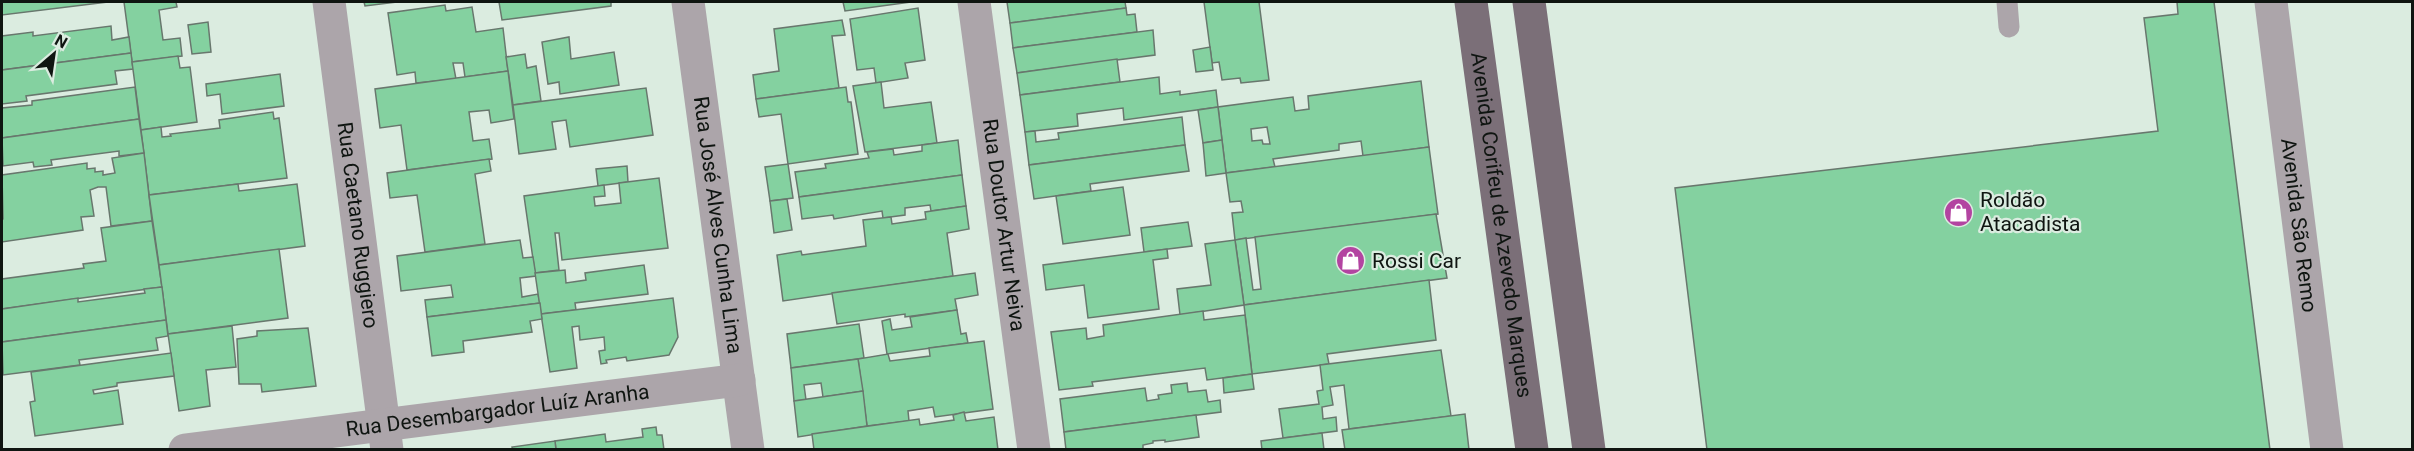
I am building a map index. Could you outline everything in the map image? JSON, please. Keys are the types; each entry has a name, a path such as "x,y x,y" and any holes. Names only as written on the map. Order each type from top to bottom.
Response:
{"main road":[{"name":"Avenida Corifeu de Azevedo Marques","path":"1471,2 1532,450"},
{"path":"1529,2 1589,450"}],"street":[{"name":"Rua Caetano Ruggiero","path":"329,2 385,437"},
{"name":"Rua José Alves Cunha Lima","path":"688,2 748,450"},
{"name":"Rua Doutor Artur Neiva","path":"974,2 1034,450"},
{"name":"Avenida São Remo","path":"2271,2 2326,450"},
{"name":"Rua Desembargador Luíz Aranha","path":"185,450 385,437 739,380"}],"lane":[{"path":"2007,2 2009,27"}],"building":[{"path":"2,2 108,2 2,15"},
{"path":"124,2 176,2 177,7 159,10 163,40 180,38 182,56 132,62"},
{"path":"364,2 397,2 365,6"},
{"path":"499,2 611,2 611,6 502,20"},
{"path":"843,2 911,2 845,11"},
{"path":"1007,2 1125,2 1126,8 1010,23"},
{"path":"1204,2 1259,2 1269,80 1241,83 1240,78 1222,80 1219,62 1212,63"},
{"name":"Roldão Atacadista","path":"2177,2 2214,2 2270,450 1707,450 1675,188 2158,131 2144,18 2178,14"},
{"path":"445,5 446,11 472,7 476,32 503,28 508,71 465,77 463,63 453,63 456,79 416,83 415,72 397,75 388,13"},
{"path":"918,8 925,60 905,63 908,78 876,83 874,68 857,70 850,19"},
{"path":"1126,8 1127,15 1135,14 1137,32 1013,48 1010,23"},
{"path":"842,20 845,35 832,36 839,88 756,99 753,75 779,71 774,29"},
{"path":"208,22 211,52 192,54 188,25"},
{"path":"111,26 112,40 129,37 131,53 2,70 2,36 33,32 33,36"},
{"path":"1153,30 1155,55 1017,73 1013,48"},
{"path":"569,37 571,59 614,52 619,85 560,94 559,82 548,84 542,42"},
{"path":"1210,47 1213,70 1196,72 1193,50"},
{"path":"131,53 133,69 115,71 117,84 26,96 27,101 2,104 2,70"},
{"path":"525,54 527,68 536,66 541,101 513,105 506,57"},
{"path":"178,56 180,68 190,67 197,122 141,130 132,62"},
{"path":"1117,59 1120,82 1020,95 1017,73"},
{"path":"508,71 514,119 491,123 489,110 469,112 473,141 489,139 492,159 407,170 401,125 380,128 375,89"},
{"path":"280,74 284,106 222,114 220,94 207,96 206,84"},
{"path":"1159,77 1160,94 1180,91 1180,95 1216,90 1218,107 1124,120 1123,108 1077,114 1078,126 1025,132 1020,95"},
{"path":"1421,81 1429,147 1363,156 1361,141 1339,144 1339,150 1273,159 1275,167 1226,173 1218,107 1293,97 1295,111 1309,109 1308,96","holes":["1267,127 1270,144 1263,144 1262,140 1252,141 1251,129"]},
{"path":"881,82 884,108 931,102 937,143 865,152 853,86"},
{"path":"135,87 139,119 2,138 2,108 32,105 32,101"},
{"path":"846,87 848,102 851,102 858,154 788,164 781,114 759,117 756,99"},
{"path":"646,88 653,135 570,147 566,120 552,122 556,149 519,154 513,105"},
{"path":"1218,107 1222,140 1203,143 1198,110"},
{"path":"273,112 274,119 279,118 287,178 149,195 141,130 161,127 162,137 171,136 170,134 220,128 219,120"},
{"path":"1182,117 1185,145 1029,165 1025,132 1035,131 1036,142 1059,139 1058,133"},
{"path":"139,119 144,153 119,156 119,151 51,160 52,165 34,167 33,162 3,166 2,138"},
{"path":"958,140 962,175 799,197 795,172 826,168 825,164 869,158 867,152 893,149 894,155 922,151 922,145"},
{"path":"1222,140 1226,173 1206,176 1203,143"},
{"path":"1185,145 1189,171 1090,184 1091,191 1034,199 1029,165"},
{"path":"1429,147 1438,214 1235,240 1232,213 1243,212 1241,201 1230,202 1226,173"},
{"path":"144,153 152,221 111,226 106,187 98,187 90,190 94,216 81,217 83,230 2,242 2,175 87,163 87,169 95,168 95,172 103,171 103,175 115,173 112,158"},
{"path":"489,159 491,171 475,174 485,244 425,252 417,195 390,198 387,173"},
{"path":"788,164 793,198 770,201 765,167"},
{"path":"627,166 628,182 598,186 596,169"},
{"path":"962,175 966,206 931,211 930,205 905,208 905,215 883,218 882,211 834,219 833,215 802,219 799,197"},
{"path":"659,178 668,248 562,260 559,233 555,233 559,270 535,273 524,196 604,185 605,196 594,197 595,206 621,203 619,183"},
{"path":"238,184 239,191 297,184 305,246 159,265 149,195"},
{"path":"1123,187 1130,235 1063,244 1056,196"},
{"path":"787,199 792,230 774,233 770,201"},
{"path":"966,206 969,229 947,233 953,276 783,301 777,255 801,251 802,255 866,246 863,220 891,217 892,224 926,219 925,212"},
{"name":"Rossi Car","path":"1436,214 1447,278 1244,305 1235,240 1246,238 1253,290 1261,289 1255,237"},
{"path":"152,221 162,287 2,309 2,279 84,268 83,264 106,261 101,228"},
{"path":"1188,222 1192,246 1144,252 1141,228"},
{"path":"520,240 523,258 533,257 536,276 520,278 522,297 538,294 540,303 427,317 425,300 453,297 451,285 401,291 397,256"},
{"path":"1235,240 1244,305 1180,315 1177,289 1211,285 1205,244"},
{"path":"279,249 288,318 168,334 159,265"},
{"path":"1167,249 1168,258 1153,260 1159,309 1088,318 1084,285 1046,290 1043,265"},
{"path":"644,265 648,294 575,303 576,310 541,314 535,273 565,270 566,283 586,280 585,273"},
{"path":"975,273 978,295 955,299 957,310 905,317 905,314 837,324 832,293"},
{"path":"1429,280 1436,340 1327,354 1329,364 1252,374 1244,305"},
{"path":"162,287 166,320 2,342 2,309 78,298 78,302 145,293 144,289"},
{"path":"673,298 678,337 669,355 627,361 626,357 606,360 607,363 601,364 599,351 605,350 604,337 580,340 579,326 572,327 577,368 550,372 541,314"},
{"path":"540,303 542,319 530,321 532,332 463,341 464,352 432,356 427,317"},
{"path":"957,310 961,334 966,333 968,343 887,354 882,321 890,319 892,330 912,327 910,317"},
{"path":"1203,311 1204,320 1245,315 1252,374 1207,380 1205,368 1092,382 1093,386 1059,390 1051,332 1086,328 1087,339 1104,336 1103,325"},
{"path":"166,320 168,336 156,338 158,350 79,360 80,365 3,375 2,342"},
{"path":"859,324 864,358 791,368 787,334"},
{"path":"232,326 236,367 206,370 210,406 179,411 168,334"},
{"path":"308,328 316,386 262,392 261,384 239,384 237,339 257,336 257,331"},
{"path":"984,341 993,409 935,417 933,407 908,411 909,421 867,426 858,359 888,354 890,361 930,356 929,348"},
{"path":"1441,350 1451,416 1349,429 1344,385 1330,387 1333,405 1322,407 1323,419 1336,417 1337,431 1283,438 1279,409 1319,404 1317,391 1323,390 1320,365"},
{"path":"171,353 174,376 117,383 117,386 93,390 94,394 118,390 123,424 35,436 30,402 35,401 31,372"},
{"path":"858,359 863,391 823,397 821,383 804,385 806,400 794,401 791,368"},
{"path":"1252,374 1254,389 1224,393 1223,378"},
{"path":"1187,383 1188,392 1206,390 1208,402 1220,400 1221,412 1064,432 1060,399 1145,388 1147,401 1159,399 1158,395 1172,393 1171,385"},
{"path":"863,391 867,426 798,437 794,401"},
{"path":"964,412 966,421 994,417 998,450 814,450 812,434 919,419 920,425 954,420 953,415"},
{"path":"1465,414 1469,450 1345,450 1342,430"},
{"path":"1196,415 1199,437 1165,442 1165,440 1153,441 1153,443 1143,445 1143,450 1066,450 1064,432"},
{"path":"656,427 657,435 662,435 664,450 556,450 555,441 605,434 606,442 643,437 642,429"},
{"path":"1322,433 1324,450 1262,450 1261,441"},
{"path":"555,441 556,450 513,450 512,447"}],"place":[{"name":"Roldão Atacadista","path":"1959,212"},
{"name":"Rossi Car","path":"1351,261"}]}
